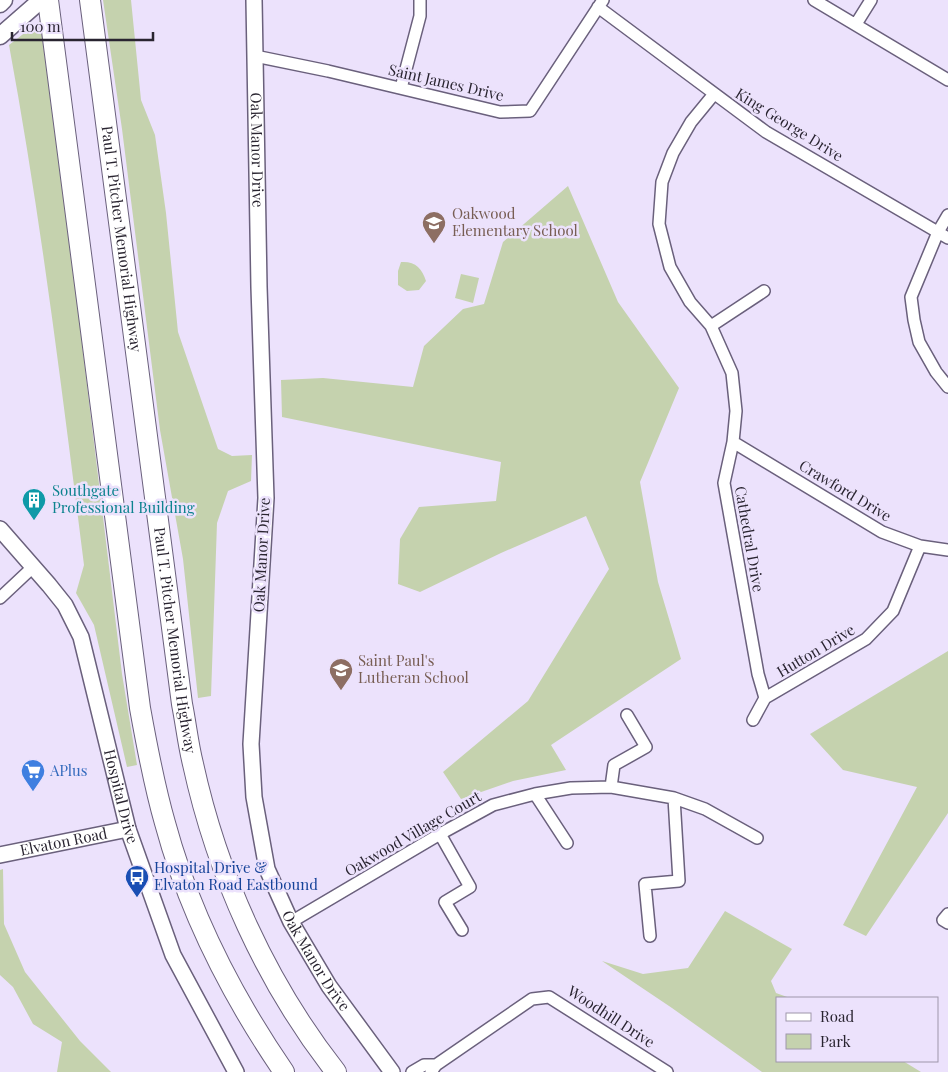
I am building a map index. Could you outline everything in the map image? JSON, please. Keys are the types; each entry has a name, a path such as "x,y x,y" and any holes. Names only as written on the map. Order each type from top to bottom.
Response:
{"highway":[{"path":"48,0 140,708 154,780 168,834 204,929 228,980 257,1033 284,1072"},
{"name":"Paul T. Pitcher Memorial Highway","path":"90,0 181,694 193,764 213,834 238,906 292,1008 336,1072"}],"main road":[{"path":"0,4 4,0"},
{"path":"0,36 41,0"}],"street":[{"name":"Oak Manor Drive","path":"254,0 259,286 266,498 251,744 254,796 267,869 291,922 329,986 392,1072"},
{"path":"401,88 420,16 420,0"},
{"path":"814,0 948,80"},
{"path":"856,24 871,0"},
{"name":"Saint James Drive","path":"255,56 500,112 530,111 601,4"},
{"name":"King George Drive","path":"601,4 714,94 766,132 943,235"},
{"name":"Cathedral Drive","path":"714,94 691,122 673,153 662,182 659,224 670,268 690,302 711,326 732,373 736,412 733,442 724,483 758,674 765,698"},
{"path":"948,215 943,235 911,297 919,342 936,372 948,387"},
{"path":"711,326 764,291"},
{"name":"Crawford Drive","path":"733,442 882,532 920,546 948,550"},
{"name":"Hospital Drive","path":"0,528 33,568 50,585 64,605 81,636 128,829 173,955 236,1072"},
{"name":"Hutton Drive","path":"765,698 866,639 893,611 920,546"},
{"path":"0,598 33,568"},
{"path":"753,720 765,698"},
{"path":"611,787 614,765 646,747 627,715"},
{"name":"Oakwood Village Court","path":"291,922 440,834 493,806 535,794 571,788 611,787 674,798 705,809 756,838"},
{"path":"535,794 567,843"},
{"path":"650,936 645,884 679,881 674,798"},
{"name":"Elvaton Road","path":"0,855 128,829"},
{"path":"440,834 470,887 445,902 462,930"},
{"name":"Woodhill Drive","path":"412,1072 424,1065 433,1068 532,999 549,997 667,1072"}],"green space":[{"path":"103,0 131,0 141,100 155,135 166,213 178,332 218,449 232,456 252,455 251,481 228,491 217,523 211,696 198,698 183,559 160,430 122,129"},
{"path":"40,21 80,327 122,674 137,765 127,767 94,625 76,593 84,565 41,240 9,45"},
{"path":"568,186 618,302 679,388 640,482 658,582 681,659 551,745 566,770 513,781 461,799 443,772 528,701 609,569 586,516 501,553 420,592 398,584 400,539 419,507 496,501 501,462 282,417 281,380 323,378 413,387 424,346 463,309 484,304 503,242"},
{"path":"401,262 414,264 422,272 426,281 419,290 407,291 398,285 398,271"},
{"path":"461,274 479,278 473,303 455,298"},
{"path":"948,651 948,813 866,936 843,925 917,787 843,770 810,734"},
{"path":"3,869 4,924 25,972 80,1041 111,1072 57,1072 62,1042 33,1024 13,987 0,975 0,870"},
{"path":"725,911 792,949 771,981 776,993 787,997 776,997 776,1062 905,1062 921,1072 762,1072 602,961 643,974 688,968"}],"place":[{"name":"Oakwood Elementary School","path":"434,244"},
{"name":"Southgate Professional Building","path":"34,521"},
{"name":"Saint Paul's Lutheran School","path":"341,691"},
{"name":"APlus","path":"33,792"},
{"name":"Hospital Drive & Elvaton Road Eastbound","path":"137,898"}]}
